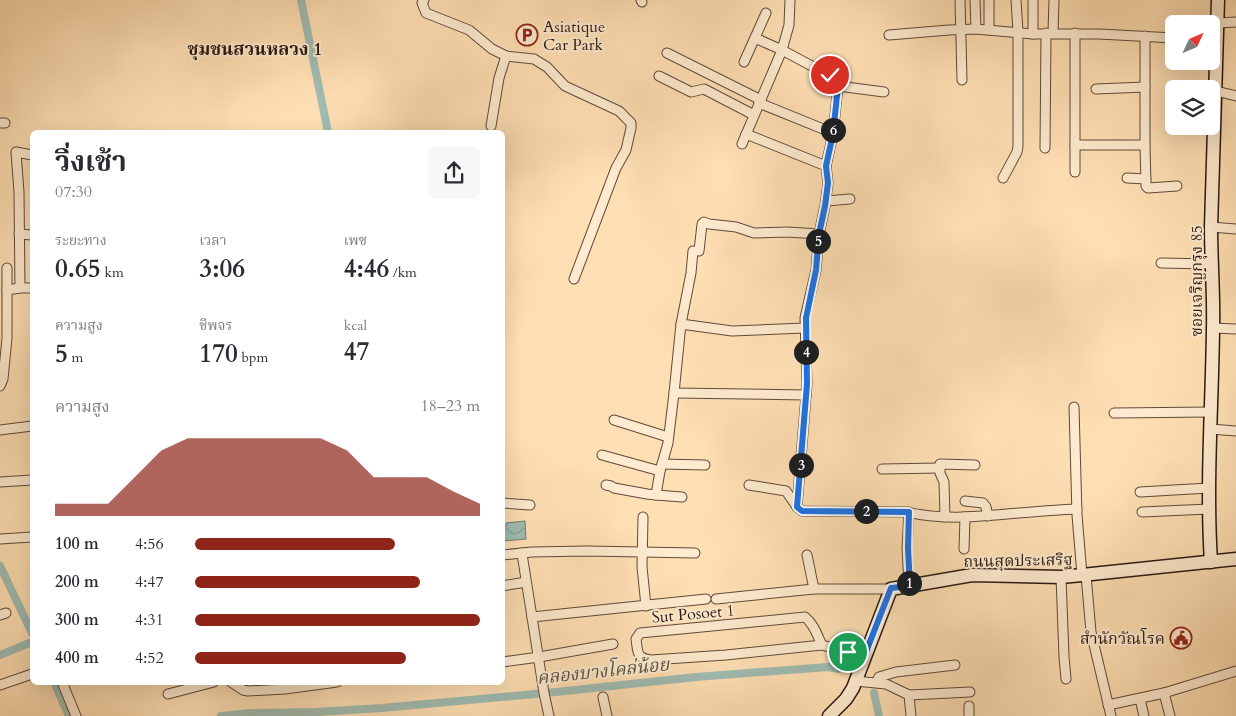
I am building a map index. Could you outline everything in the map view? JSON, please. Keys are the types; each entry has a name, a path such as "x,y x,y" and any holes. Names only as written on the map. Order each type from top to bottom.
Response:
{"street":[{"path":"742,144 782,50 789,25 790,0"},
{"path":"960,0 962,80"},
{"path":"975,0 976,29"},
{"path":"989,0 989,30"},
{"path":"1003,178 1018,146 1018,32 1016,0"},
{"path":"1033,0 1033,34"},
{"path":"1045,148 1050,33 1054,0"},
{"name":"ซอยเจริญกรุง 85","path":"1218,0 1218,15"},
{"path":"423,1 426,13 469,30 492,49 506,56 534,59 565,86 619,111 631,123 626,150 616,168 574,279"},
{"path":"744,62 766,13"},
{"path":"1220,23 1236,22"},
{"path":"889,36 976,29 1033,34 1076,33 1165,37"},
{"path":"1074,172 1076,33"},
{"path":"1145,36 1146,186 1148,188 1176,186"},
{"path":"756,38 836,79 838,86 833,133 826,166 828,183 826,201 819,234 816,270 806,318 807,384 797,507"},
{"path":"667,53 760,101 833,133"},
{"path":"491,126 506,56"},
{"path":"659,76 692,92 704,89 754,115"},
{"path":"838,86 884,92"},
{"path":"1096,89 1145,87"},
{"path":"1220,93 1236,96"},
{"path":"746,134 826,166"},
{"name":"ซอยเจริญกรุง 85","path":"1211,562 1209,488 1213,328 1211,227 1214,135"},
{"path":"1074,145 1145,145"},
{"path":"20,288 20,234 16,152 30,155"},
{"path":"1127,178 1146,179"},
{"path":"826,201 850,199"},
{"path":"656,495 668,443 681,324 702,224 704,222 736,227 754,233 787,232 819,234"},
{"path":"1211,227 1236,229"},
{"path":"20,234 30,235"},
{"path":"1161,263 1211,264"},
{"path":"0,386 3,379 7,338 7,268"},
{"path":"7,290 30,288"},
{"path":"681,324 732,331 806,328"},
{"path":"1213,328 1236,328"},
{"path":"674,393 806,395"},
{"path":"1074,407 1077,508 1084,575 1091,632 1111,716"},
{"path":"1114,414 1210,412"},
{"path":"614,420 668,437"},
{"path":"0,430 30,426"},
{"path":"1210,429 1236,430"},
{"path":"602,455 661,467 704,464"},
{"path":"945,517 944,482 940,473 940,464 975,464"},
{"path":"882,469 940,468"},
{"path":"0,482 30,480"},
{"path":"606,485 647,494 682,497"},
{"path":"749,486 784,490 802,511 909,512 920,515 965,517 1077,508"},
{"path":"1140,492 1209,488"},
{"path":"965,501 983,503 986,506 988,516"},
{"path":"505,503 530,505"},
{"path":"1142,512 1209,509"},
{"path":"909,512 910,586"},
{"path":"643,517 642,552 646,606"},
{"path":"964,549 965,517"},
{"path":"0,539 30,537"},
{"path":"505,555 550,552 695,553"},
{"path":"521,553 549,716"},
{"path":"807,556 814,589"},
{"name":"ถนนสุดประเสริฐ","path":"891,588 972,575 1084,575 1236,559"},
{"path":"1061,576 1066,679"},
{"path":"505,586 526,582"},
{"path":"716,599 814,589 891,588 856,681 846,699 829,716"},
{"path":"532,616 706,600"},
{"name":"Sut Posoet 1","path":"822,645 814,628 804,617 640,633 636,639 638,654 641,658 650,660 822,645 864,657"},
{"path":"505,662 613,644"},
{"path":"879,683 878,678 896,672 956,665"},
{"path":"1108,705 1164,694 1236,672"},
{"path":"0,685 30,675"},
{"path":"856,681 892,686 909,695 970,692"},
{"path":"63,685 76,716"},
{"path":"168,694 202,685"},
{"path":"236,685 248,692 297,685"},
{"path":"1164,694 1170,716"},
{"path":"909,695 911,716"},
{"path":"603,697 607,716"},
{"path":"1140,699 1144,716"}],"water":[{"path":"525,521 526,539 505,541 506,523"}],"waterway":[{"path":"301,0 328,130"},
{"path":"0,566 30,629"},
{"path":"0,655 30,643"},
{"name":"คลองบางโคล่น้อย","path":"221,716 251,713 317,712 382,708 696,677 828,667 838,669"},
{"path":"55,685 69,716"},
{"path":"874,693 879,716"}],"place":[{"name":"Asiatique Car Park","path":"527,35"},
{"name":"สำนักวัณโรค","path":"1181,638"}],"district":[{"name":"ชุมชนสวนหลวง 1","path":"255,49"}],"route":[{"path":"830,75 837,80 838,86 833,134 826,166 828,183 825,206 819,234 816,270 806,318 807,384 797,507 802,511 909,512 910,586 891,588 864,657 848,652"}]}
